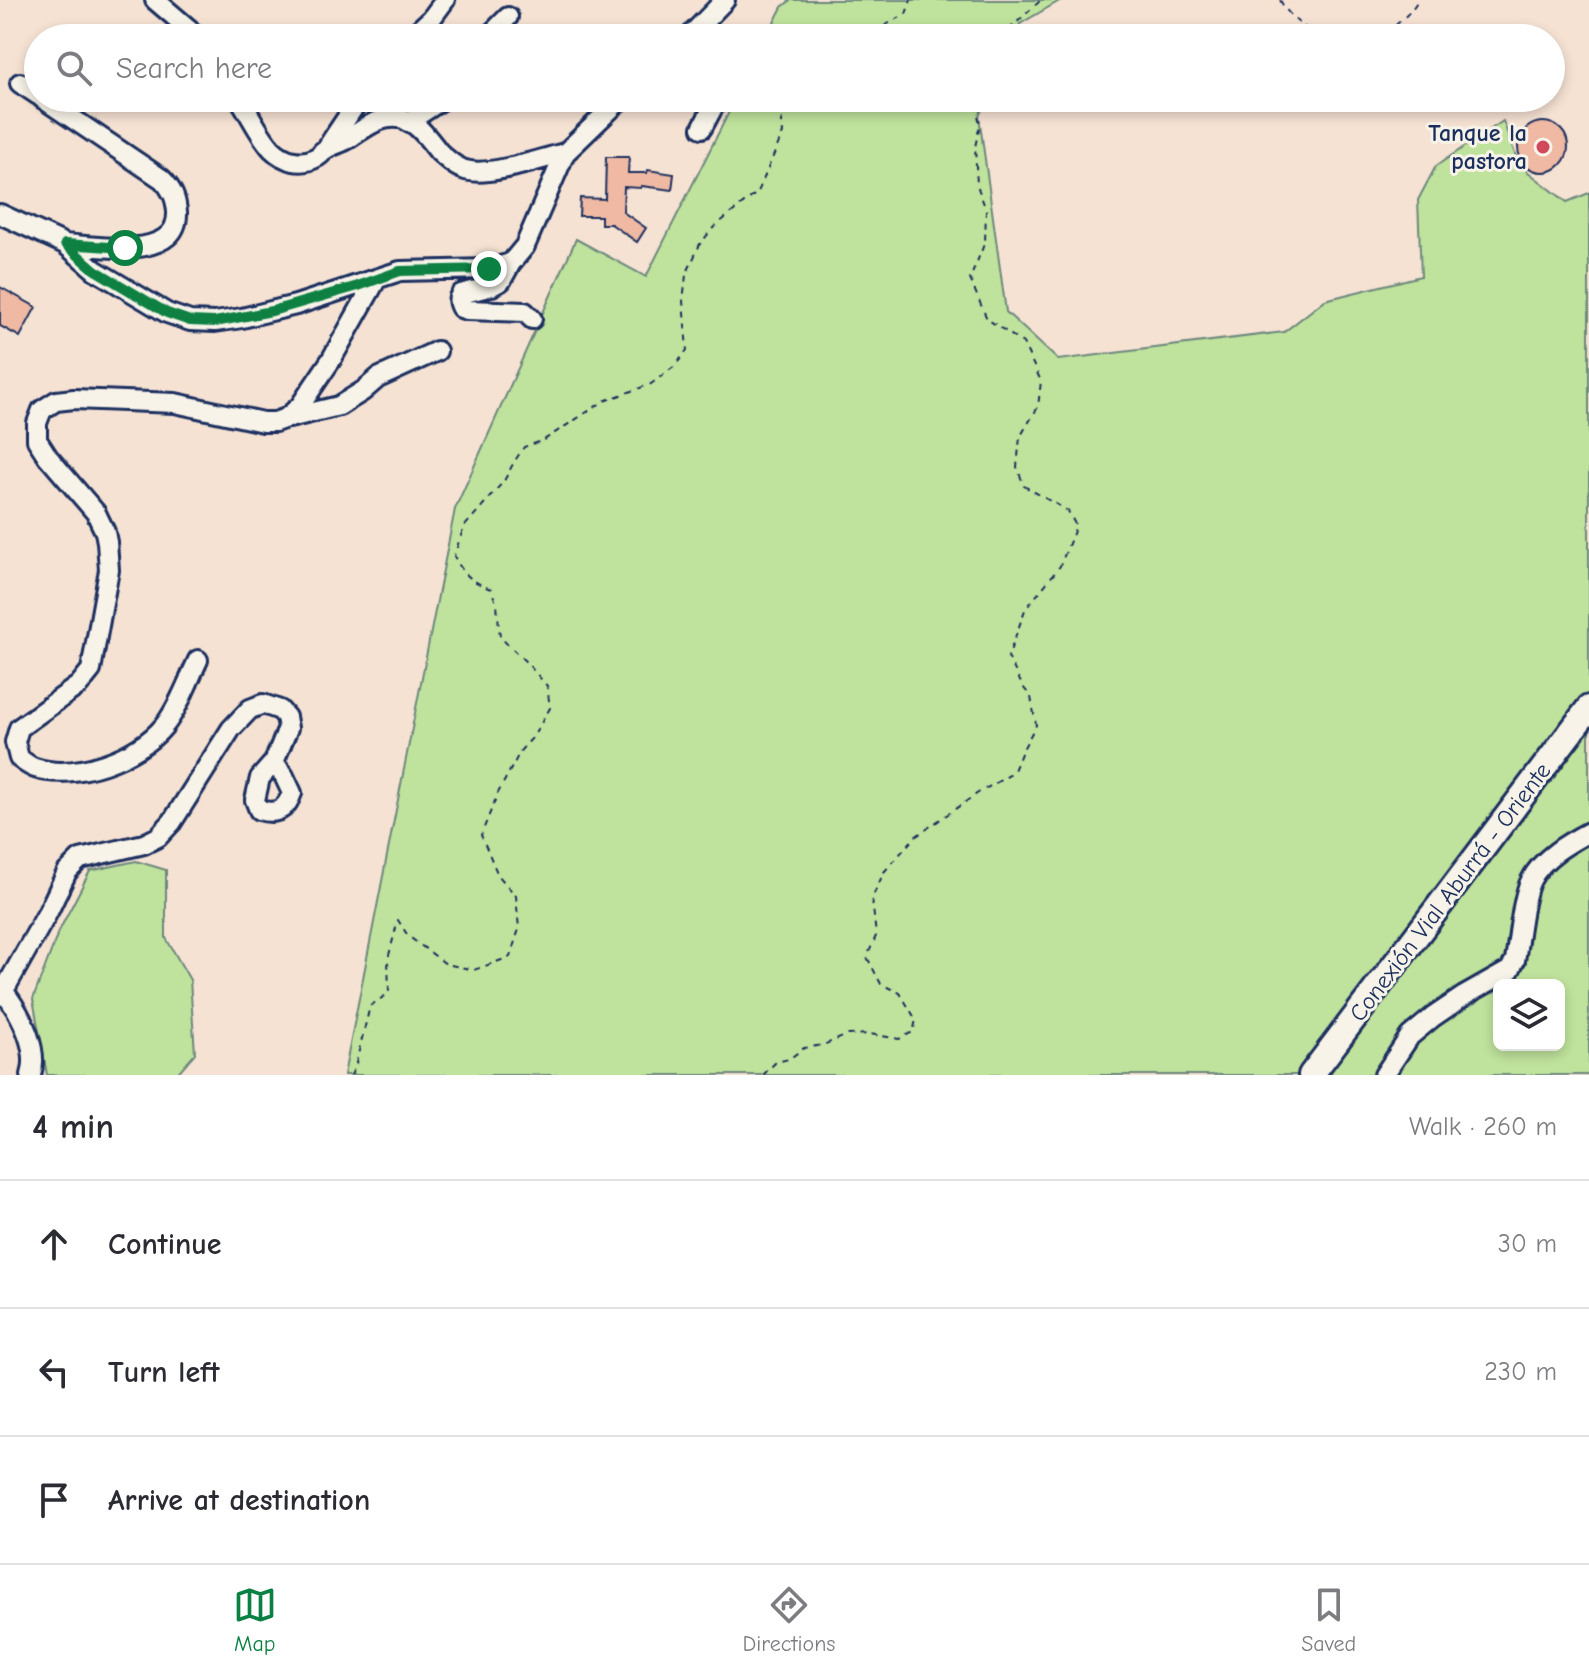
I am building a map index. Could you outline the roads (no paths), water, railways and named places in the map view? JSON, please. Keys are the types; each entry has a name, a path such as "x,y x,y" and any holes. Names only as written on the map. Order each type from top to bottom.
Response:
{"main road":[{"name":"Conexión Vial Aburrá - Oriente","path":"1311,1075 1589,708"}],"street":[{"path":"155,0 183,24"},
{"path":"425,24 445,0"},
{"path":"702,24 725,0"},
{"path":"501,24 508,17"},
{"path":"20,83 24,86"},
{"path":"64,112 162,179 172,189 177,205 177,220 172,232 157,243 142,248 65,244"},
{"path":"248,112 270,147 291,161 315,158 373,122 387,118 404,119 446,158 458,167 471,171 514,166 565,153"},
{"path":"326,149 351,112"},
{"path":"408,122 423,112"},
{"path":"532,319 525,312 467,310 461,308 458,298 461,294 501,281 525,246 565,153 607,112"},
{"path":"702,128 711,112"},
{"path":"0,214 65,244 95,270 167,313 190,321 215,322 272,311 400,271 489,269 511,263"},
{"path":"286,418 300,406 331,360 376,280"},
{"path":"198,660 164,727 136,749 112,762 66,771 33,768 19,758 15,742 19,728 79,685 91,670 109,570 102,523 37,440 37,423 42,410 56,401 74,399 175,403 275,422 339,406 378,378 437,351"},
{"path":"31,1075 34,1061 32,1048 12,1002 1,994 67,872 80,859 144,844 158,837 172,822 231,729 250,709 263,704 280,710 286,717 288,728 274,762"},
{"path":"1384,1075 1410,1036 1464,996 1510,970 1515,960 1531,880 1549,859 1589,832"}],"place":[{"name":"Tanque la pastora","path":"1543,147"}]}
